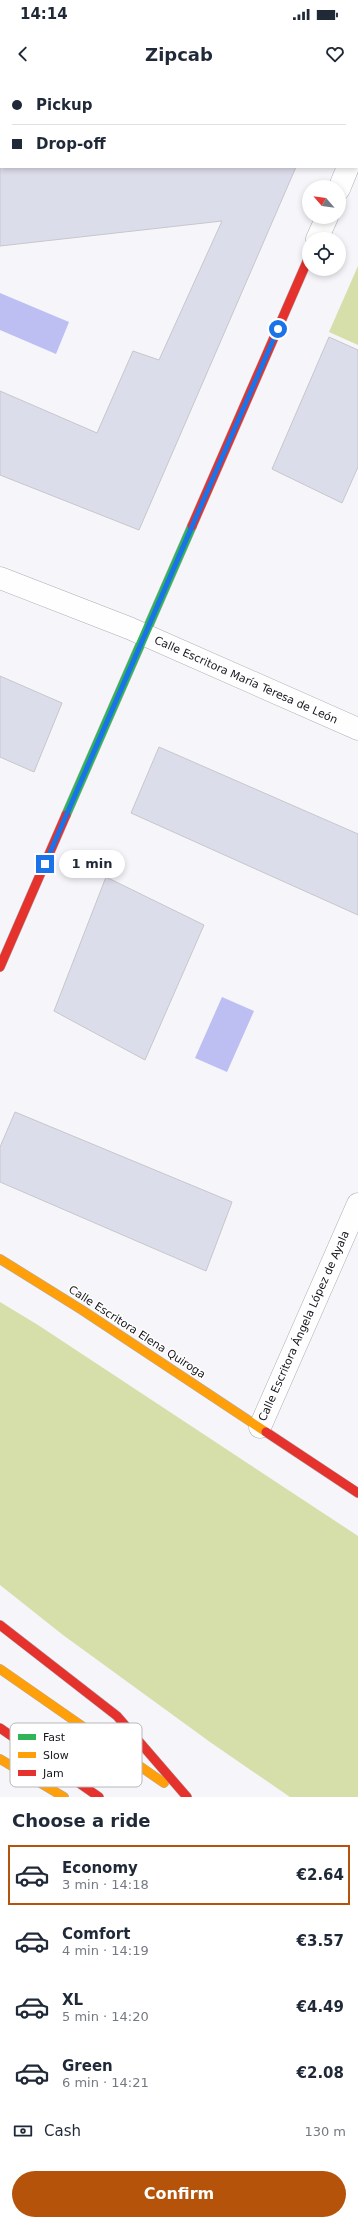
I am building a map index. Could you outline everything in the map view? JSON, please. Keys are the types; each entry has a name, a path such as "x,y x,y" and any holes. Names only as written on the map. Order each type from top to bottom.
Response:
{"main road":[{"path":"0,967 302,273"},
{"name":"Calle Escritora Elena Quiroga","path":"0,1259 260,1427 358,1493"},
{"path":"0,1624 117,1716 123,1723"},
{"path":"0,1669 78,1723"},
{"path":"0,1728 10,1735"},
{"path":"142,1745 186,1797"},
{"path":"0,1759 10,1765"},
{"path":"142,1767 186,1797"},
{"path":"47,1787 64,1797"},
{"path":"85,1787 99,1797"}],"street":[{"path":"343,180 348,168"},
{"name":"Calle Escritora María Teresa de León","path":"0,578 145,635 358,729"},
{"name":"Calle Escritora Ángela López de Ayala","path":"260,1427 358,1204"}],"green space":[{"path":"358,266 358,345 329,332"},
{"path":"0,1302 38,1325 358,1536 358,1797 290,1797 210,1742 63,1635 0,1585"}],"water":[{"path":"0,293 69,322 56,354 0,330"},
{"path":"222,997 254,1011 227,1072 195,1058"}],"building":[{"path":"0,168 296,168 139,530 0,475 0,391 97,433 133,351 159,360 222,221 0,246"},
{"path":"329,337 358,350 358,467 342,503 272,469"},
{"path":"0,676 62,703 34,772 0,757"},
{"path":"159,747 358,834 358,915 131,813"},
{"path":"106,877 204,925 145,1060 54,1011"},
{"path":"15,1112 232,1202 206,1271 0,1182 0,1147"}],"traffic: fast":[{"path":"66,815 192,526"}],"traffic: slow":[{"path":"0,1259 82,1310 266,1432"},
{"path":"0,1669 78,1723"},
{"path":"0,1759 10,1765"},
{"path":"142,1768 164,1783"},
{"path":"47,1787 64,1797"}],"traffic: jam":[{"path":"192,526 302,273"},
{"path":"0,967 66,815"},
{"path":"266,1432 358,1493"},
{"path":"0,1625 117,1716 123,1723"},
{"path":"0,1728 10,1735"},
{"path":"142,1745 187,1797"},
{"path":"85,1787 99,1797"}],"route":[{"path":"45,864 278,329"}]}
